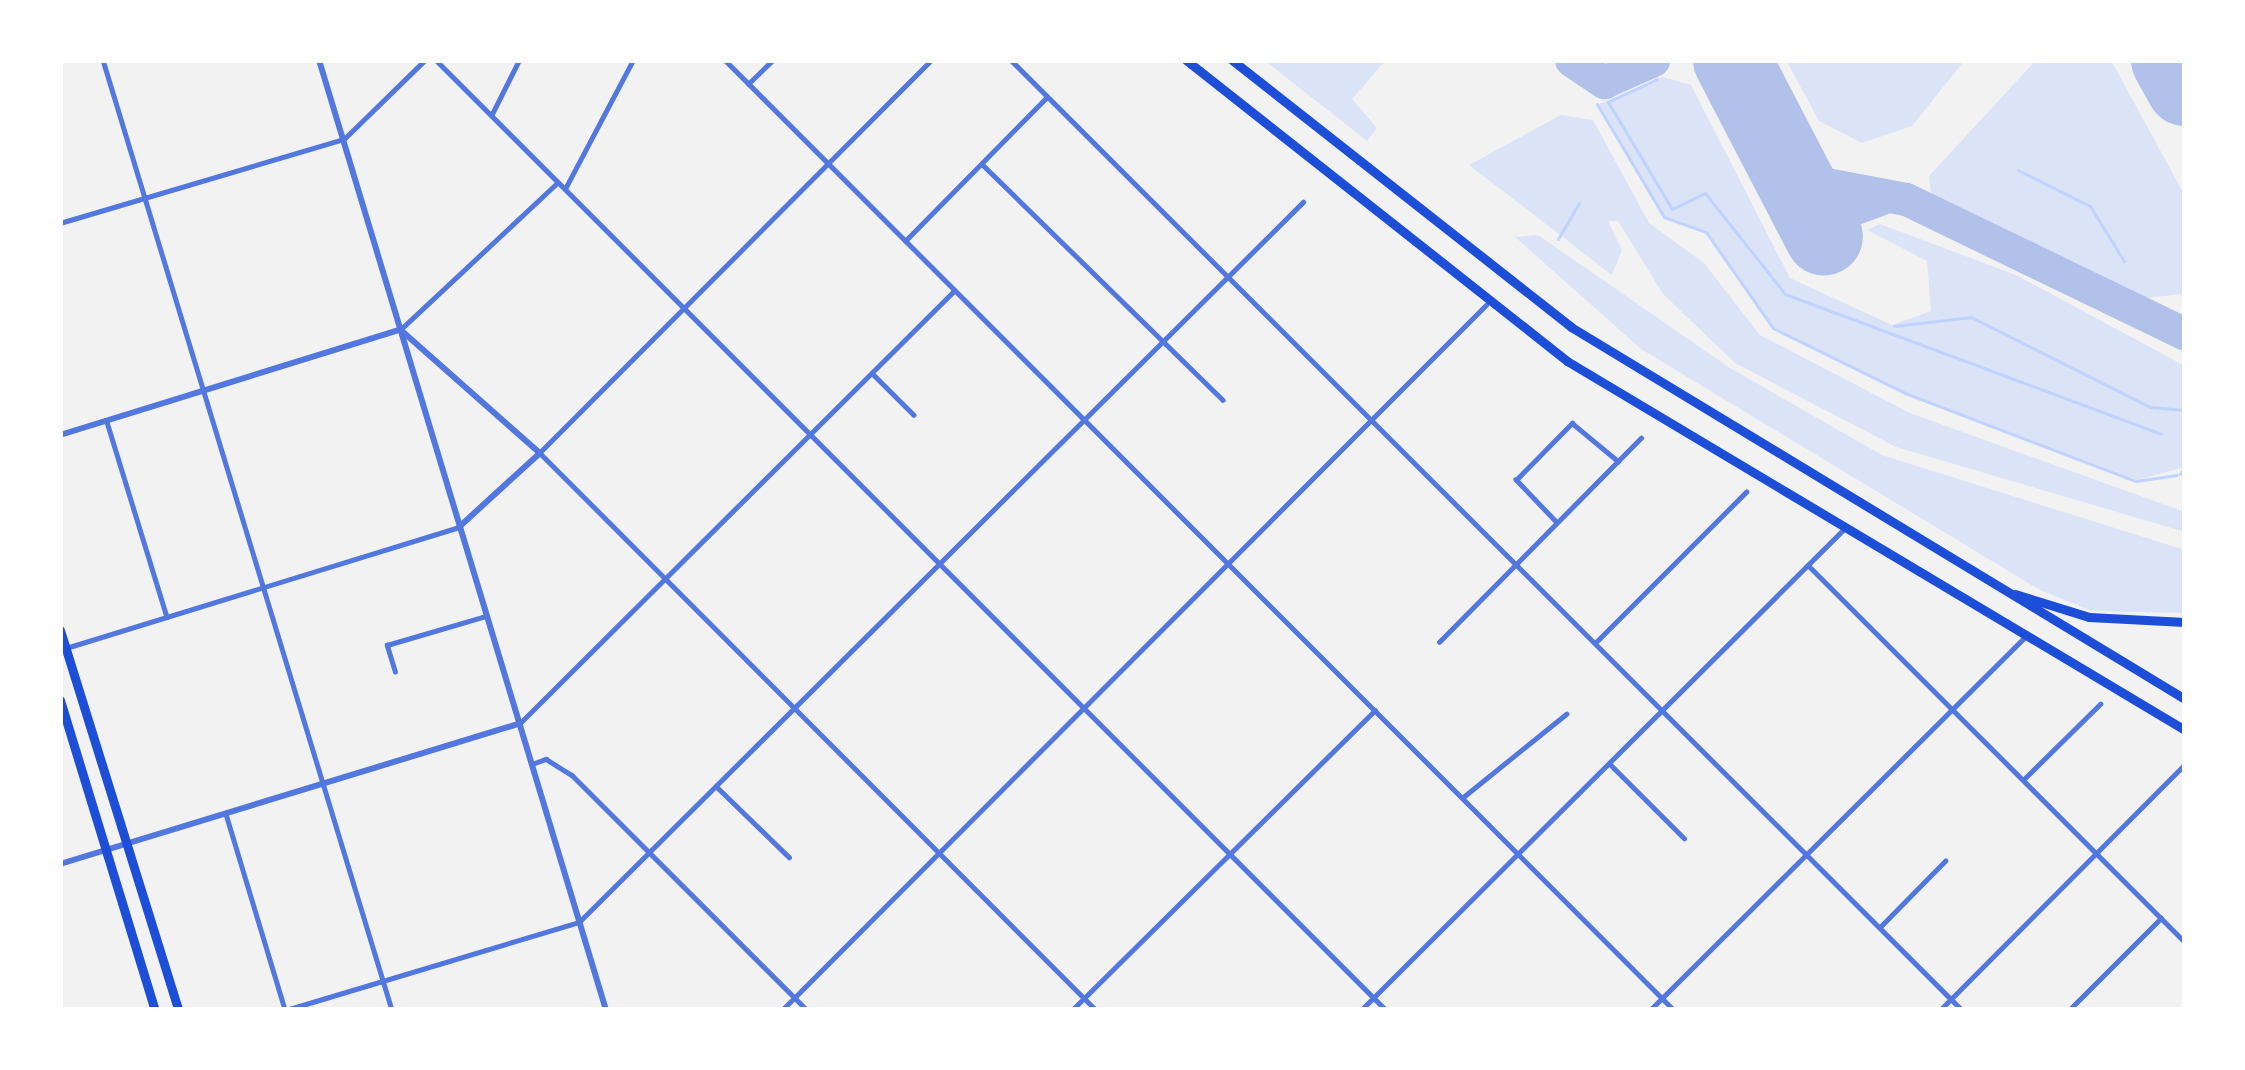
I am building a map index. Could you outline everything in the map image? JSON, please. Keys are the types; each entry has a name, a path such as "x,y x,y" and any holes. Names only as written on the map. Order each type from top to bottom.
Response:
{"main road":[{"path":"1186,60 1486,304 1845,528 2185,730"},
{"path":"1232,60 1538,305 2185,699"},
{"path":"2010,593 2089,617 2185,622"},
{"path":"60,630 178,1010"},
{"path":"60,700 154,1010"}],"street":[{"path":"104,60 392,1010"},
{"path":"320,60 606,1010"},
{"path":"60,223 344,139 425,60"},
{"path":"436,60 1386,1010"},
{"path":"492,115 519,60"},
{"path":"566,187 633,60"},
{"path":"725,60 1674,1010"},
{"path":"748,84 773,60"},
{"path":"65,648 459,527 540,453 932,60"},
{"path":"1011,60 1962,1010"},
{"path":"905,242 1047,97"},
{"path":"982,164 1222,400"},
{"path":"60,435 400,330 560,181"},
{"path":"226,814 285,1010 579,922 1303,202"},
{"path":"60,864 520,723 954,291"},
{"path":"782,1010 1486,304"},
{"path":"400,330 540,453 1096,1010"},
{"path":"872,374 914,415"},
{"path":"106,422 167,617"},
{"path":"1556,523 1516,480 1558,437 1578,422 1618,461"},
{"path":"1439,642 1641,438"},
{"path":"1596,642 1746,492"},
{"path":"1361,1010 1845,528"},
{"path":"1808,565 2185,942"},
{"path":"395,672 388,645 486,616"},
{"path":"1650,1010 2027,634"},
{"path":"2024,779 2100,704"},
{"path":"1072,1010 1375,710"},
{"path":"1462,798 1566,714"},
{"path":"530,766 554,762 651,852 807,1010"},
{"path":"1610,764 1684,838"},
{"path":"1940,1010 2185,764"},
{"path":"716,786 789,857"},
{"path":"1880,927 1945,861"},
{"path":"2069,1010 2162,918"}],"shaded area":[{"path":"1264,60 1386,60 1352,99 1377,128 1367,141"},
{"path":"1786,60 1964,61 1912,126 1862,143 1819,121"},
{"path":"2036,60 2111,60 2185,196 2182,294 2146,298 1931,194 1929,176"},
{"path":"1663,77 1691,85 1790,278 1892,325 1931,311 1927,261 1867,230 1880,224 2016,275 2185,366 2185,467 2137,480 1905,392 1774,327 1707,231 1665,217 1599,104"},
{"path":"1561,115 1593,120 1649,223 1704,263 1760,335 1910,413 2185,512 2185,532 1896,447 1735,363 1663,294 1618,221 1608,221 1622,250 1612,275 1469,165"},
{"path":"1538,235 1730,368 1882,455 2185,550 2185,613 2092,611 2040,590 1641,349 1515,237"}],"waterway":[{"path":"1657,79 1608,102 1672,209 1705,193 1785,294 2161,434"},
{"path":"1597,104 1664,217 1706,232 1773,328 1905,393 2136,481 2177,475"},
{"path":"2018,170 2090,206 2124,261"},
{"path":"1558,239 1579,203"},
{"path":"1894,326 1971,317 2150,407 2185,410"},
{"path":"2180,474 2185,467"}],"taxiway":[{"path":"1571,60 1604,82 1653,60"},
{"path":"1780,150 1821,183 1906,199 2185,334"},
{"path":"1817,222 1880,199"}],"runway":[{"path":"1732,60 1824,237"},
{"path":"2170,60 2185,87"}]}
